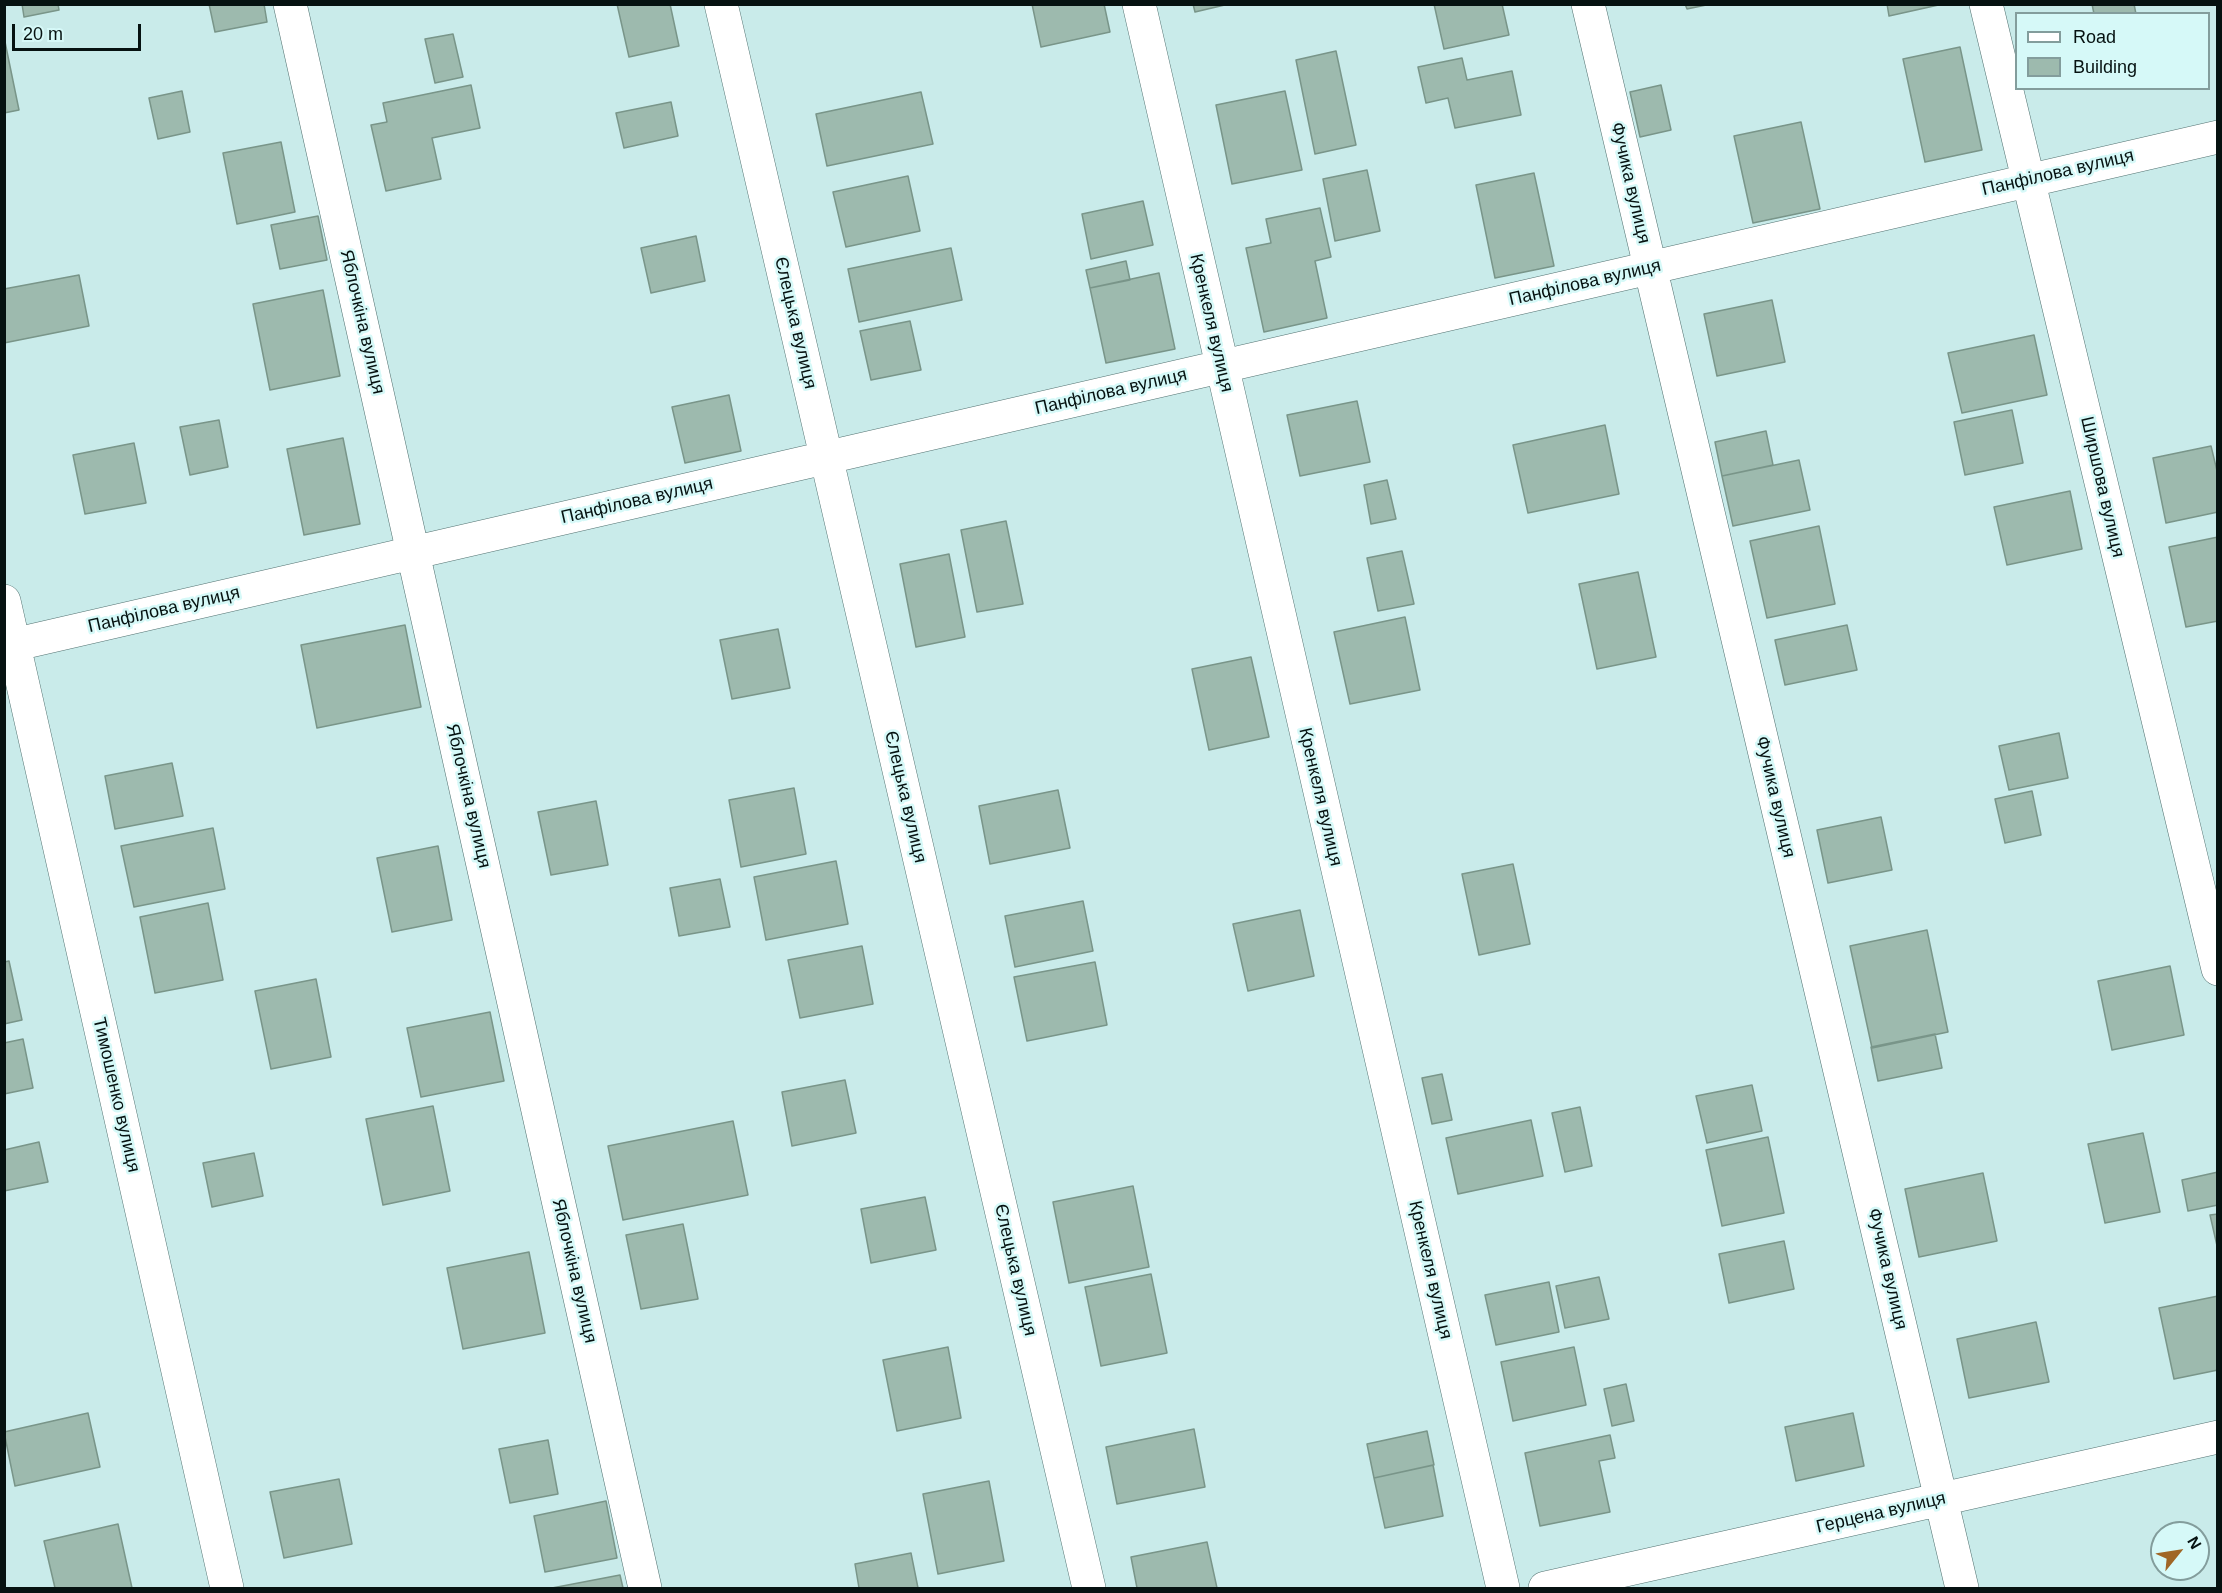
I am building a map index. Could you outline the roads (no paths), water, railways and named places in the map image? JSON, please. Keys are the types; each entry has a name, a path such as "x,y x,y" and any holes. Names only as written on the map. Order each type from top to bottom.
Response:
{"street":[{"name":"Яблочкіна вулиця","path":"290,4 645,1588"},
{"name":"Єлецька вулиця","path":"721,4 1089,1588"},
{"name":"Кренкеля вулиця","path":"1138,4 1503,1588"},
{"name":"Фучика вулиця","path":"1588,4 1962,1588"},
{"name":"Ширшова вулиця","path":"1986,4 2217,969"},
{"name":"Панфілова вулиця","path":"9,646 2217,137"},
{"name":"Тимошенко вулиця","path":"4,601 9,646 227,1588"},
{"name":"Герцена вулиця","path":"1545,1588 2217,1437"}]}
